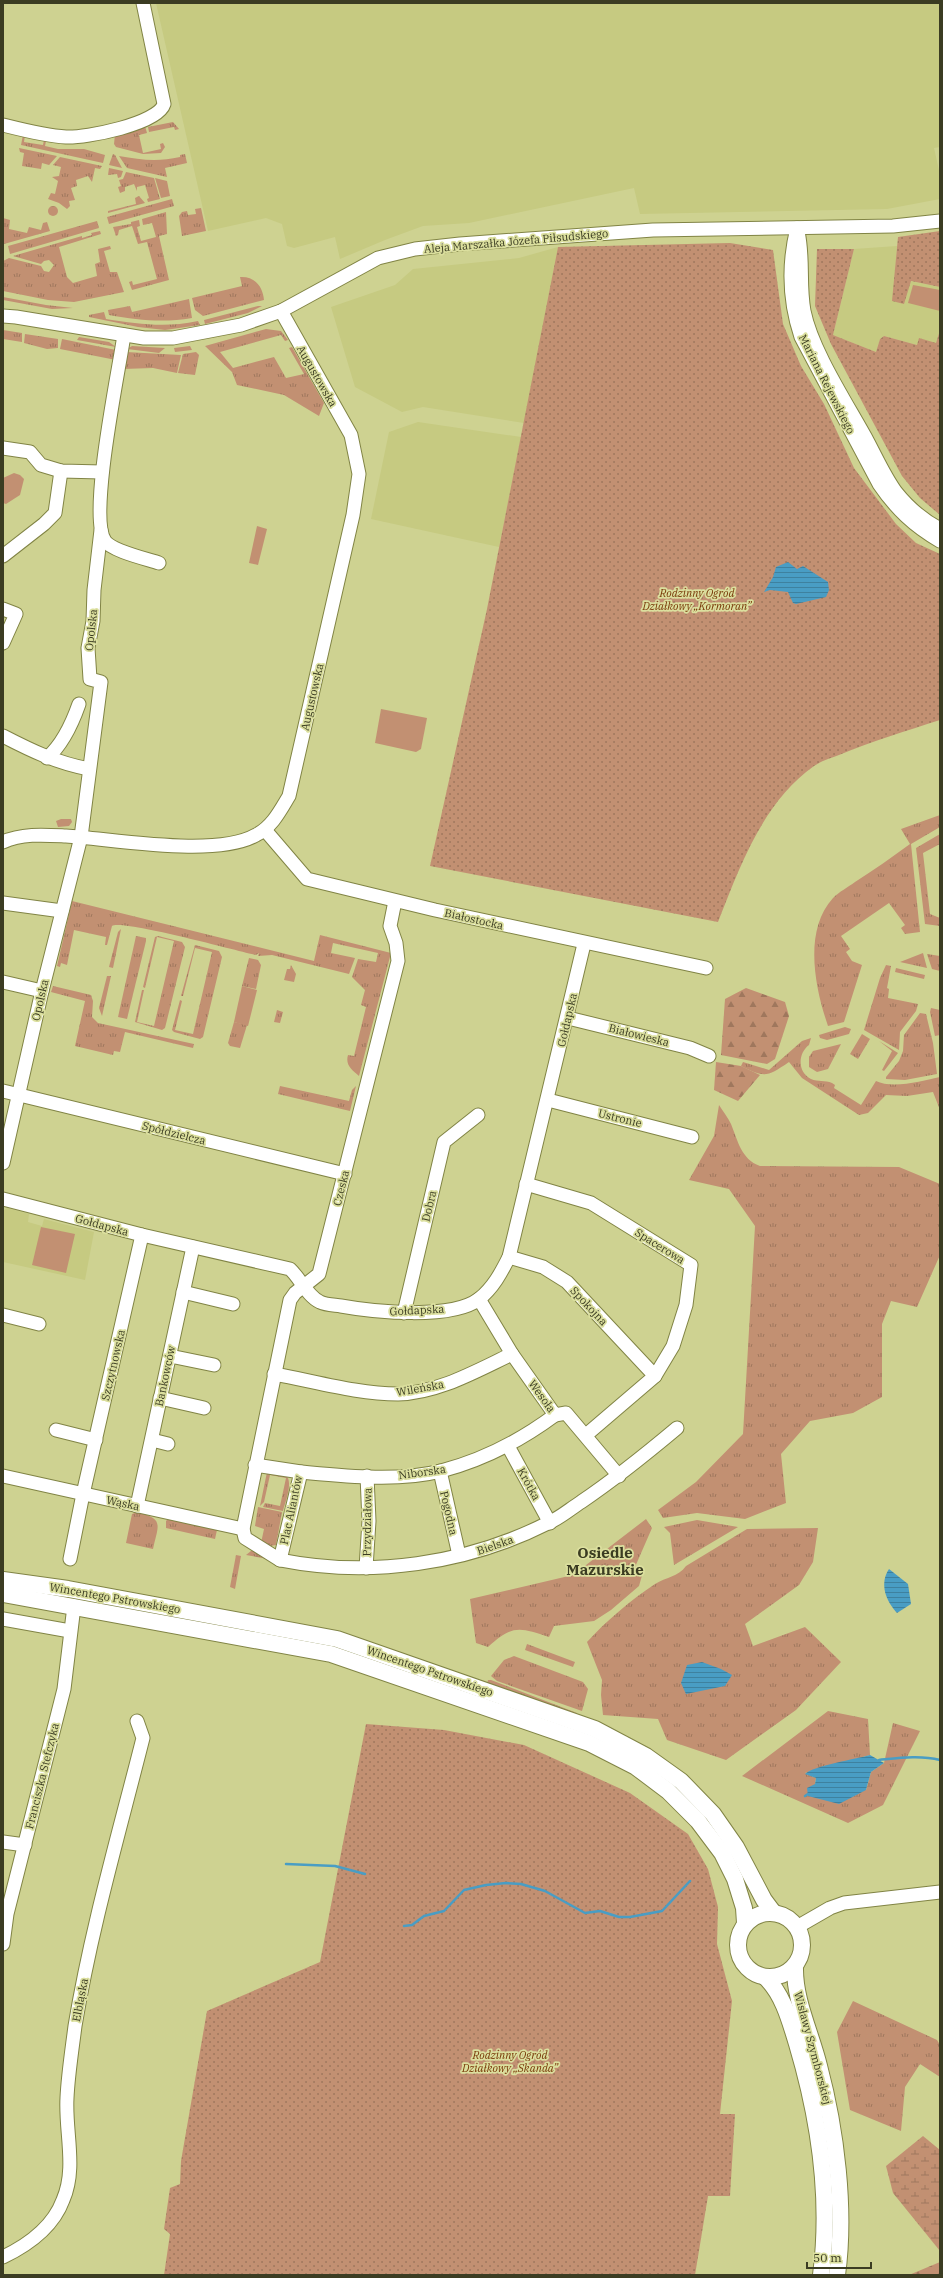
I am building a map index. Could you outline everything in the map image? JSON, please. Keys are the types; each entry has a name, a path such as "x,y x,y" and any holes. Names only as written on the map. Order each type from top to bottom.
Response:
{"main road":[{"name":"Wincentego Pstrowskiego","path":"3,1580 68,1589 259,1632 392,1673 590,1743 636,1767 668,1791 698,1821 722,1853 735,1879 744,1908 745,1924"},
{"name":"Wincentego Pstrowskiego","path":"3,1594 74,1606 259,1632 337,1639 589,1727 613,1737 646,1756 680,1781 713,1814 736,1847 764,1900 773,1912"},
{"path":"773,1912 787,1917 797,1927 802,1944 800,1955 794,1966 778,1976 765,1977 749,1970 739,1956 738,1939 745,1924 761,1913 773,1912"},
{"name":"Wisławy Szymborskiej","path":"794,1966 800,2002 828,2100 836,2155 840,2215 837,2275"},
{"name":"Wisławy Szymborskiej","path":"765,1977 774,1985 788,2017 804,2068 813,2104 822,2159 824,2214 821,2275"}],"street":[{"path":"3,125 66,137 78,137 140,124 158,113 164,104 143,3"},
{"name":"Aleja Marszałka Józefa Piłsudskiego","path":"3,311 9,317 124,335 159,338 187,337 241,325 281,311 378,258 415,249 460,244 652,230 893,226 940,221"},
{"name":"Mariana Rejewskiego","path":"797,228 802,252 802,290 804,310 808,326 823,358 896,493 914,511 940,529"},
{"name":"Mariana Rejewskiego","path":"797,228 791,252 792,293 794,313 801,337 879,484 889,499 908,519 940,541"},
{"name":"Augustowska","path":"3,842 19,837 36,835 81,837 199,847 226,845 240,842 265,830 290,796 354,514 359,474 351,435 281,311"},
{"name":"Opolska","path":"3,1163 42,991 81,837 101,682 90,679 88,648 93,621 94,590 101,530 102,472 124,335"},
{"path":"3,448 30,452 41,465 62,471 102,472"},
{"path":"3,556 44,524 55,513 62,471"},
{"path":"101,530 105,541 114,547 159,563"},
{"path":"3,609 16,614 3,643"},
{"path":"46,758 57,749 72,722 79,704"},
{"path":"3,736 46,758 89,769"},
{"name":"Białostocka","path":"265,830 307,879 395,901 584,944 706,968"},
{"name":"Czeska","path":"255,1465 290,1300 304,1285 319,1274 398,961 396,943 390,926 395,901"},
{"path":"3,903 62,910"},
{"name":"Gołdapska","path":"3,1199 142,1235 290,1268 311,1294 320,1302 371,1312 404,1313 433,1311 467,1305 479,1299 499,1278 509,1257 568,1018 584,944"},
{"path":"3,982 42,991"},
{"name":"Białowieska","path":"568,1018 690,1048 709,1056"},
{"name":"Spółdzielcza","path":"3,1092 345,1174"},
{"name":"Ustronie","path":"548,1100 692,1137"},
{"name":"Dobra","path":"404,1313 444,1142 478,1115"},
{"name":"Spacerowa","path":"526,1184 591,1203 690,1265 686,1305 674,1346 655,1376 586,1435"},
{"name":"Szczytnowska","path":"70,1559 82,1494 96,1440 142,1235"},
{"name":"Bankowców","path":"137,1506 192,1247"},
{"name":"Spokojna","path":"509,1257 543,1267 567,1282 655,1376"},
{"path":"183,1292 234,1304"},
{"name":"Wesoła","path":"479,1299 512,1354 555,1415 566,1413 619,1476"},
{"path":"3,1315 39,1324"},
{"name":"Wileńska","path":"274,1374 354,1389 398,1394 439,1386 459,1379 512,1354"},
{"path":"170,1356 214,1365"},
{"path":"160,1398 204,1408"},
{"name":"Niborska","path":"301,1472 367,1476 401,1476 440,1471 508,1446 555,1415"},
{"name":"Bielska","path":"280,1560 366,1568 414,1564 459,1555 503,1543 550,1523 619,1476 677,1428"},
{"path":"56,1430 96,1440"},
{"path":"152,1440 168,1444"},
{"name":"Krótka","path":"508,1446 550,1523"},
{"path":"244,1529 255,1465"},
{"name":"Plac Aliantów","path":"244,1529 245,1538 280,1560 301,1472 255,1465"},
{"name":"Pogodna","path":"440,1471 459,1555"},
{"name":"Wąska","path":"3,1476 244,1529"},
{"name":"Przydziałowa","path":"366,1568 369,1521 367,1476"},
{"name":"Franciszka Stefczyka","path":"3,1944 5,1913 25,1845 64,1689 74,1606"},
{"path":"3,1619 70,1631"},
{"name":"Elbląska","path":"3,2257 32,2240 51,2223 64,2200 69,2179 70,2156 67,2099 75,2027 90,1950 143,1738 137,1721"},
{"path":"3,1842 25,1845"},
{"path":"797,1927 830,1908 844,1904 940,1892"}],"shaded area":[{"path":"156,3 940,3 940,147 934,148 940,175 940,199 887,209 640,214 634,188 469,223 423,226 340,259 335,237 294,248 287,246 282,224 266,218 208,231"},
{"path":"897,246 893,301 910,281 940,287 940,330 936,343 917,345 884,336 880,339 876,352 833,335 854,249"},
{"path":"558,247 524,423 423,407 402,412 355,387 331,307 395,285 413,269 519,258"},
{"path":"418,422 521,437 499,547 371,519 389,432"},
{"path":"7,1208 29,1214 28,1222 42,1226 44,1219 94,1232 85,1280 3,1262 3,1211"}],"green space":[{"path":"173,122 179,129 175,130 174,127 149,132 148,127"},
{"path":"145,126 147,133 139,135 143,153 161,149 160,144 163,143 165,147 161,153 143,154 116,147 114,144 115,134"},
{"path":"23,135 25,135 24,142 43,145 44,140 46,141 45,146 58,149 84,149 105,155 103,163 21,145"},
{"path":"19,148 57,156 49,165 42,163 41,169 22,166 24,153 20,152"},
{"path":"113,154 115,155 122,168 109,165"},
{"path":"185,154 187,163 165,168 167,177 127,168 119,156 157,160 172,159"},
{"path":"60,157 102,166 100,169 95,168 92,182 88,176 76,180 77,186 71,188 75,200 69,201 70,206 67,209 59,203 48,199 51,193 55,194 58,181 52,177 59,176 61,167 53,165"},
{"path":"109,168 123,171 121,177 118,178 117,174 108,175"},
{"path":"126,172 154,178 160,199 148,202 147,199 149,198 145,185 137,187 137,191 134,184 125,187 125,191 120,193 118,187 121,186 119,180 123,179"},
{"path":"155,178 167,181 170,196 161,198"},
{"path":"139,196 145,203 108,213 108,211 136,204 135,198"},
{"path":"172,199 174,206 109,224 107,217"},
{"path":"53,206 58,211 53,216 48,211"},
{"path":"201,208 206,231 182,236 179,216 182,212 187,211 188,215 196,214 195,209"},
{"path":"166,212 167,234 159,236 169,280 132,290 129,282 132,281 133,285 157,279 147,242 138,244 132,226 119,230 118,235 116,236 113,227 131,224 131,222 139,220 140,226 137,227 141,241 156,237 152,223 143,225 142,219"},
{"path":"3,218 10,220 9,229 27,233 29,227 41,230 43,223 47,222 50,231 4,244"},
{"path":"97,221 99,228 10,254 8,246"},
{"path":"100,231 101,234 59,247 67,277 73,283 97,276 95,264 100,262 98,249 110,246 111,249 104,251 110,272 117,272 124,292 74,302 48,300 3,291 3,261 9,258 41,266 44,271 49,272 54,265 49,260 44,261 41,264 13,256 82,236 82,238 92,235 91,233"},
{"path":"940,231 940,287 911,281 904,304 892,301 898,237"},
{"name":"Rodzinny Ogród Działkowy „Kormoran”","path":"730,243 773,250 783,324 801,366 824,404 854,468 896,524 916,543 940,554 940,720 876,741 823,761 814,766 796,781 767,816 755,836 735,879 718,922 430,866 487,609 558,247"},
{"path":"817,249 854,249 833,335 876,352 880,339 884,336 917,345 919,338 936,343 940,330 940,515 920,498 902,476 831,344 815,306"},
{"path":"240,277 254,280 262,291 264,300 203,316 195,310 192,298 242,286"},
{"path":"913,285 940,290 940,311 908,303"},
{"path":"3,297 46,305 73,308 52,309 3,300"},
{"path":"189,299 192,318 181,320 161,321 130,318 109,315 108,310 130,306 132,312"},
{"path":"262,306 248,313 205,324 204,320"},
{"path":"104,312 106,319 163,325 198,321 200,325 165,330 138,327 89,317 89,315"},
{"path":"266,329 281,331 288,340 285,341 281,335 220,352 233,368 274,357 286,378 304,374 289,348 292,347 324,403 319,416 284,395 237,385 232,372 205,346"},
{"path":"3,330 22,333 22,342 3,339"},
{"path":"25,334 58,339 58,348 47,349 24,343"},
{"path":"79,337 109,342 116,347 77,340"},
{"path":"62,339 116,350 116,360 60,349"},
{"path":"132,346 165,348 159,353 127,349"},
{"path":"190,346 192,350 175,352 174,348"},
{"path":"126,352 181,355 177,373 153,368 123,369"},
{"path":"196,352 199,355 195,375 178,373 183,354"},
{"path":"14,473 20,475 24,479 20,495 6,504 3,503 3,478"},
{"path":"257,526 267,529 258,565 249,563"},
{"path":"381,709 427,718 421,749 416,752 375,743"},
{"path":"940,815 940,827 911,844 920,932 905,934 901,928 905,925 889,903 841,936 850,949 846,952 852,961 862,965 844,1022 828,1026 819,995 814,960 818,927 824,911 833,898 838,894 910,844 901,829"},
{"path":"61,819 71,819 72,822 69,826 58,827 56,821"},
{"path":"940,834 940,844 923,853 930,914 940,918 940,926 925,924 916,848"},
{"path":"72,901 314,961 320,935 391,953 359,1076 350,1067 347,1059 348,1055 354,1056 366,1007 361,1005 365,990 352,977 358,959 376,962 378,953 333,943 331,953 355,958 349,974 272,955 258,956 259,953 256,955 180,936 120,925 112,926 107,945 105,945 106,937 74,930 67,965 61,963 60,967 57,966"},
{"path":"121,929 113,968 109,967 118,932"},
{"path":"136,936 146,938 146,941 127,1019 118,1017"},
{"path":"158,936 182,942 185,947 165,1028 162,1030 135,1022 142,990 144,990 137,1022 154,1026 174,941 157,937 145,988 143,987 155,937"},
{"path":"195,945 219,951 222,957 203,1037 200,1039 174,1032 172,1030 180,1000 182,1001 175,1030 193,1034 212,952 195,948 183,996 181,996"},
{"path":"923,953 927,968 900,962"},
{"path":"927,954 940,956 940,971 932,969"},
{"path":"249,958 258,960 261,965 256,989 242,986"},
{"path":"291,965 296,974 294,982 284,980 287,969 290,969"},
{"path":"886,965 891,966 887,988 889,989 888,998 918,1004 916,1011 900,1032 899,1050 864,1030 880,978"},
{"path":"896,968 925,975 924,979 895,972"},
{"path":"107,976 111,976 102,1016 99,1008"},
{"path":"53,986 91,995 93,1001 92,1017 98,1023 194,1044 193,1048 125,1032 120,1052 114,1051 113,1055 75,1046 85,1001 51,992"},
{"path":"242,986 257,990 248,1026 234,1022"},
{"path":"746,988 785,1002 789,1016 775,1059 767,1064 721,1055 725,999"},
{"path":"931,1008 940,1010 940,1035 935,1036 930,1012"},
{"path":"277,1010 283,1012 280,1023 274,1022"},
{"path":"920,1013 926,1014 933,1043 937,1074 905,1080 886,1079 899,1061 903,1051 904,1035"},
{"path":"234,1022 247,1025 240,1048 230,1046 228,1043"},
{"path":"845,1027 851,1029 849,1034 827,1040 820,1038 819,1035"},
{"path":"862,1034 870,1039 858,1059 850,1054"},
{"path":"811,1038 809,1045 805,1048 801,1057 801,1067 806,1076 811,1079 832,1083 835,1085 834,1088 861,1105 876,1081 899,1084 940,1077 940,1110 933,1092 907,1096 886,1095 868,1113 859,1115 802,1078 789,1062 776,1071 766,1074 756,1073 741,1066 743,1062 769,1070 802,1041"},
{"path":"879,1041 898,1053 884,1071 882,1070 892,1051"},
{"path":"841,1044 828,1069 817,1072 809,1067 809,1057 813,1051"},
{"path":"716,1062 741,1066 760,1075 738,1101 714,1090"},
{"path":"280,1086 349,1101 352,1090 356,1086 350,1111 278,1094"},
{"path":"719,1105 731,1124 744,1154 748,1159 760,1166 899,1167 940,1184 940,1255 917,1307 891,1301 882,1324 882,1397 853,1413 810,1421 781,1454 786,1503 745,1519 697,1513 663,1518 658,1510 696,1482 743,1434 755,1226 729,1189 689,1180 714,1136"},
{"path":"41,1227 75,1234 66,1273 32,1265"},
{"path":"267,1472 282,1473 289,1481 283,1511 263,1507 265,1503 280,1506 286,1478 270,1475 264,1502 260,1506"},
{"path":"258,1507 282,1512 276,1545 270,1546 261,1543 264,1529 255,1526"},
{"path":"137,1512 152,1517 156,1520 158,1529 153,1549 126,1543 132,1514"},
{"path":"168,1519 217,1530 215,1539 166,1528 166,1521"},
{"path":"646,1519 652,1528 635,1567 643,1572 639,1586 611,1610 594,1621 554,1626 549,1637 530,1631 516,1630 503,1635 488,1647 476,1643 470,1599 573,1575"},
{"path":"697,1520 738,1527 674,1565 670,1533 664,1527"},
{"path":"818,1528 813,1562 799,1585 745,1624 753,1646 805,1627 841,1662 796,1710 726,1760 667,1740 658,1719 603,1715 601,1695 602,1680 587,1642 619,1611 655,1584 676,1575 686,1566 747,1529"},
{"path":"251,1551 256,1551 273,1560 246,1555"},
{"path":"236,1555 241,1556 235,1589 230,1587"},
{"path":"527,1644 575,1662 573,1667 525,1650"},
{"path":"514,1656 583,1682 588,1689 582,1711 497,1681 491,1676 504,1660"},
{"path":"488,1680 577,1713 557,1711 487,1684"},
{"path":"828,1711 868,1719 870,1755 805,1773 816,1778 815,1784 866,1790 871,1772 884,1763 893,1723 920,1731 883,1805 848,1823 742,1776"},
{"name":"Rodzinny Ogród Działkowy „Skanda”","path":"366,1724 444,1730 524,1745 630,1793 688,1834 708,1869 718,1907 717,1944 732,2001 720,2114 735,2114 730,2196 708,2196 695,2275 164,2275 170,2234 164,2229 170,2188 180,2184 181,2161 207,2011 320,1962"},
{"path":"853,2001 937,2040 940,2045 940,2077 920,2064 905,2087 901,2131 850,2110 837,2032"},
{"path":"923,2136 940,2150 940,2251 893,2193 886,2166"},
{"path":"940,2262 940,2275 909,2275"}],"water":[{"path":"788,562 797,569 803,566 828,582 829,590 826,597 796,604 793,603 788,592 770,590 764,592 773,577 776,567"},
{"path":"889,1569 908,1584 911,1604 897,1613 887,1598 885,1592 884,1581"},
{"path":"702,1662 732,1675 725,1686 686,1694 681,1683 687,1665"},
{"path":"870,1755 884,1763 871,1772 866,1790 839,1804 808,1796 807,1788 815,1784 816,1778 805,1774 817,1768"}],"waterway":[{"path":"879,1760 917,1757 940,1760"},
{"path":"286,1864 335,1866 365,1874"},
{"path":"404,1926 412,1925 424,1916 444,1911 464,1890 486,1885 506,1883 521,1884 545,1891 585,1913 600,1911 619,1917 630,1917 662,1911 690,1881"}],"district":[{"name":"Osiedle Mazurskie","path":"605,1562"}]}
